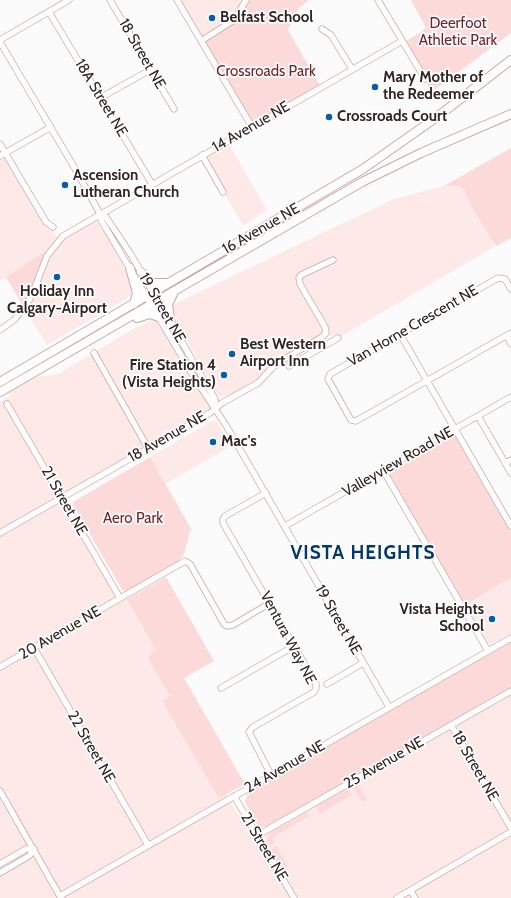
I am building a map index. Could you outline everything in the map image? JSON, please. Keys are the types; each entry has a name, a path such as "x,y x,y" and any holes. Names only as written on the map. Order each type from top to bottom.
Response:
{"highway":[{"path":"499,70 504,60 511,54"},
{"name":"16 Avenue NE","path":"0,382 378,159 437,117 511,60"},
{"name":"16 Avenue NE","path":"0,392 362,182 421,153 511,114"},
{"path":"130,268 137,293 134,304"},
{"path":"141,272 151,283 169,283"},
{"path":"171,325 168,304 169,299 176,291"},
{"path":"90,340 99,340 146,314 153,314 159,317"}],"street":[{"path":"0,41 70,0"},
{"name":"18 Street NE","path":"110,0 174,109"},
{"path":"177,0 252,126"},
{"path":"201,41 234,20 246,0"},
{"path":"378,0 425,79"},
{"name":"18A Street NE","path":"49,12 152,184"},
{"path":"322,29 331,35 352,69"},
{"name":"19 Street NE","path":"0,41 51,127 100,214 101,220 130,268 150,294"},
{"name":"14 Avenue NE","path":"0,330 14,320 24,308 31,297 47,256 54,244 66,234 402,41"},
{"path":"100,98 150,70"},
{"path":"3,154 51,127"},
{"path":"0,144 3,154 46,222 53,227"},
{"path":"202,156 224,192"},
{"name":"19 Street NE","path":"100,214 106,217 141,272 155,303 171,325 215,399 216,408"},
{"name":"18 Avenue NE","path":"0,533 210,413 258,383 276,364 326,333 300,284 299,278 301,275 333,260"},
{"name":"Van Horne Crescent NE","path":"509,335 358,421 351,420 328,380 329,375 498,278 505,279 511,289"},
{"name":"19 Street NE","path":"155,303 159,317 194,377 210,402 216,408 389,707"},
{"path":"400,334 511,526"},
{"path":"509,335 511,344"},
{"path":"289,366 338,338"},
{"path":"94,353 148,448"},
{"name":"Valleyview Road NE","path":"285,526 511,398"},
{"name":"21 Street NE","path":"7,404 120,598"},
{"path":"478,416 511,474"},
{"path":"505,463 511,460"},
{"path":"383,470 488,651"},
{"name":"Ventura Way NE","path":"266,493 223,519 223,524 316,684 314,692 248,732 271,775"},
{"name":"20 Avenue NE","path":"0,667 185,561 190,564 224,624 227,626 233,625 270,603"},
{"name":"24 Avenue NE","path":"61,897 148,845 511,638"},
{"path":"221,688 294,646"},
{"name":"22 Street NE","path":"34,648 148,845"},
{"path":"327,684 363,663"},
{"name":"25 Avenue NE","path":"258,835 511,691"},
{"name":"18 Street NE","path":"452,725 511,828"},
{"path":"0,791 61,897"},
{"name":"21 Street NE","path":"234,796 294,898"},
{"path":"397,898 511,832"},
{"path":"0,864 26,849 34,849"},
{"path":"0,873 30,856 34,849"},
{"path":"410,891 415,898"}],"shaded area":[{"name":"Belfast School","path":"177,0 246,0 237,17 201,41"},
{"path":"227,141 267,210 243,226 202,155"},
{"path":"5,153 46,222 53,227 55,235 59,239 94,218 109,238 134,286 131,295 124,300 47,345 24,308 41,254 0,281 0,156"},
{"path":"455,185 464,190 471,206 496,246 338,338 326,333 284,358 258,383 237,394 219,397 180,329 172,305 394,199 444,186"},
{"path":"159,317 216,408 62,498 120,598 125,595 157,648 148,657 250,836 511,688 511,898 0,898 0,402 10,396 8,392 35,377 56,375 135,328"},
{"path":"214,420 217,422 231,446 165,484 150,457"},
{"name":"Vista Heights School","path":"511,578 511,633 492,644 486,642 465,605"}],"green space":[{"name":"Crossroads Park","path":"246,0 309,0 298,9 288,30 321,87 252,127 201,41 227,25"},
{"name":"Deerfoot Athletic Park","path":"411,0 511,0 511,33 432,92 402,41 406,41 426,28"},
{"path":"511,148 511,238 496,246 471,206 464,190 459,186 444,186"},
{"path":"50,251 24,308 6,277 41,254"},
{"path":"455,434 511,532 511,578 465,605 390,476 392,471"},
{"name":"Aero Park","path":"150,457 192,530 190,531 184,554 178,562 127,591 123,591 73,505 73,502"},
{"path":"166,577 214,661 184,678 245,784 219,798 162,701 170,696 148,659 150,654 156,650 127,599"},
{"path":"511,642 511,688 269,826 260,827 254,822 255,820 245,802 248,792"},
{"path":"357,783 367,799 365,801 361,800 352,786"},
{"path":"348,788 352,795 320,814 316,806"},
{"path":"307,812 309,816 273,837 274,843 268,846 267,839 270,833"},
{"path":"276,846 288,867 284,870 284,874 270,850"}],"place":[{"name":"Belfast School","path":"212,18"},
{"name":"Mary Mother of the Redeemer","path":"375,87"},
{"name":"Crossroads Court","path":"329,117"},
{"name":"Ascension Lutheran Church","path":"65,185"},
{"name":"Holiday Inn Calgary-Airport","path":"57,277"},
{"name":"Best Western Airport Inn","path":"232,354"},
{"name":"Fire Station 4 (Vista Heights)","path":"224,375"},
{"name":"Mac's","path":"213,442"},
{"name":"Vista Heights School","path":"492,619"}],"district":[{"name":"VISTA HEIGHTS","path":"363,553"}]}
